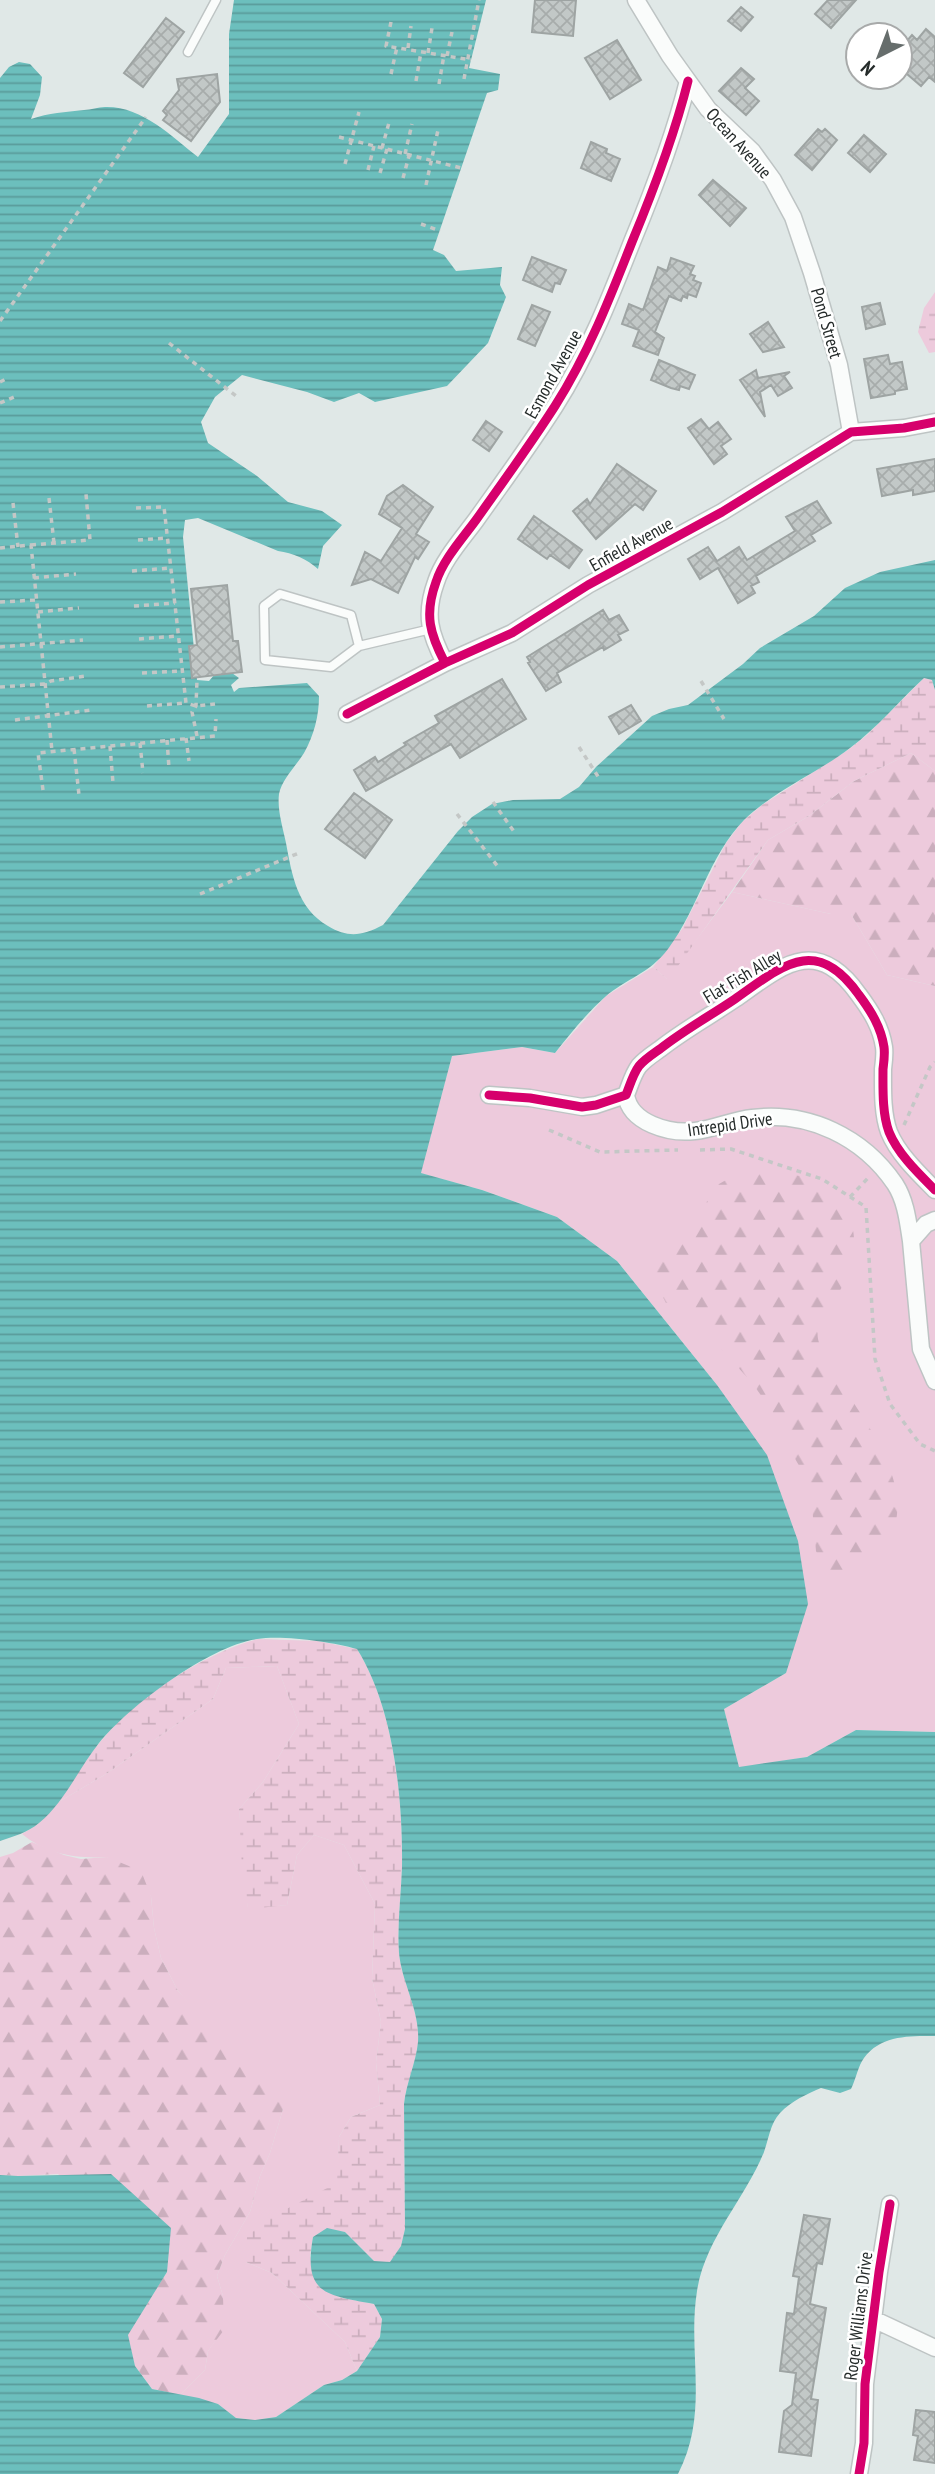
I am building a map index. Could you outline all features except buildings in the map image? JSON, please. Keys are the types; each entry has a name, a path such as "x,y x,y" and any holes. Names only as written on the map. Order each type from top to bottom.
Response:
{"street":[{"name":"Ocean Avenue","path":"636,0 670,57 708,109 752,151 773,180 793,217"},
{"name":"Esmond Avenue","path":"445,663 431,629 430,603 436,579 531,444 583,358 623,270 661,172 688,81"},
{"name":"Pond Street","path":"793,217 839,365 851,432"},
{"name":"Enfield Avenue","path":"347,714 445,663 512,634 588,585 722,512 851,432 904,428 935,422"},
{"name":"Flat Fish Alley","path":"626,1095 640,1065 684,1030 781,967 804,960 818,962 849,980 871,1011 881,1033 885,1051 886,1119 890,1134 898,1150 935,1190"},
{"path":"489,1095 530,1098 582,1107 626,1095"},
{"name":"Intrepid Drive","path":"626,1095 632,1112 665,1129 695,1131 752,1118 795,1118 815,1123 857,1143 895,1184 905,1209 911,1241 921,1349 935,1381"},
{"path":"911,1241 926,1224 935,1220"},
{"name":"Roger Williams Drive","path":"859,2474 864,2443 865,2384 890,2204"},
{"path":"873,2319 935,2348"}],"lane":[{"path":"188,52 216,0"},
{"path":"359,646 351,615 281,594 264,606 265,660 331,667 359,646 431,629"}],"path":[{"path":"464,79 479,0"},
{"path":"391,22 386,46 469,60"},
{"path":"408,49 411,26"},
{"path":"428,53 432,29"},
{"path":"439,84 452,32"},
{"path":"391,74 397,47"},
{"path":"416,80 421,52"},
{"path":"345,164 359,112"},
{"path":"0,319 146,117"},
{"path":"380,173 390,119"},
{"path":"403,178 412,124"},
{"path":"426,185 438,130"},
{"path":"339,137 461,168"},
{"path":"368,170 374,146"},
{"path":"421,224 440,230"},
{"path":"169,343 236,396"},
{"path":"0,382 6,379"},
{"path":"0,403 14,397"},
{"path":"0,548 90,540 86,494"},
{"path":"49,498 54,543"},
{"path":"13,503 18,547"},
{"path":"136,508 164,507 186,704"},
{"path":"138,540 168,538"},
{"path":"31,545 52,751"},
{"path":"132,571 171,568"},
{"path":"34,578 76,574"},
{"path":"0,602 36,600"},
{"path":"134,606 175,603"},
{"path":"37,612 79,608"},
{"path":"139,639 178,636"},
{"path":"0,647 83,640"},
{"path":"142,673 182,671"},
{"path":"0,687 45,684 86,676"},
{"path":"197,680 196,706 192,712 197,737"},
{"path":"701,681 724,719"},
{"path":"147,706 215,704"},
{"path":"15,720 91,710"},
{"path":"43,790 38,753 215,736 216,719"},
{"path":"186,738 189,761"},
{"path":"167,740 169,768"},
{"path":"140,743 144,773"},
{"path":"110,746 113,783"},
{"path":"579,747 599,778"},
{"path":"74,749 79,794"},
{"path":"493,802 515,833"},
{"path":"457,814 499,868"},
{"path":"200,894 299,853"},
{"path":"549,1130 600,1152 679,1150"},
{"path":"692,1150 731,1149 822,1178 866,1207 875,1359 890,1405 920,1444 935,1451"}],"green space":[{"path":"935,292 935,352 929,353 918,332 924,308"},
{"path":"924,678 932,680 935,690 935,771 911,753 854,781 809,816 768,840 668,980 653,967 682,929 726,843 742,822 762,805 867,735"},
{"path":"911,753 935,771 935,986 887,975 851,914 831,914 732,892 768,840 809,816 854,781"},
{"path":"732,892 831,914 851,914 887,975 935,986 935,1732 856,1730 807,1757 739,1768 724,1709 786,1673 717,1385 617,1261 557,1217 482,1190 420,1173 452,1056 522,1047 555,1053 606,996 653,967 667,979"},
{"path":"777,1170 808,1179 825,1189 838,1200 853,1228 852,1260 847,1277 819,1324 818,1338 832,1368 880,1446 892,1474 897,1501 894,1527 880,1553 864,1567 849,1574 824,1569 816,1551 812,1506 801,1469 776,1417 753,1384 680,1303 666,1303 652,1276 656,1254 679,1242 719,1184 726,1180"},
{"path":"258,1639 318,1641 357,1649 380,1698 398,1784 402,1841 399,1953 418,2030 417,2050 404,2104 405,2229 401,2246 390,2263 374,2261 345,2232 327,2229 313,2237 310,2256 338,2297 374,2304 382,2319 380,2337 357,2371 345,2342 272,2273 246,2262 247,2236 269,2218 337,2183 339,2137 351,2117 380,2105 376,2062 381,2022 372,1978 375,1904 344,1845 314,1835 297,1855 287,1905 248,1909 242,1868 239,1809 263,1782 299,1724 277,1666 226,1668 213,1699 106,1774 57,1803 95,1748 133,1708 194,1666"},
{"path":"277,1666 299,1724 263,1782 239,1809 248,1908 287,1905 297,1855 314,1835 344,1845 375,1904 372,1978 381,2022 376,2062 380,2105 351,2117 339,2137 338,2183 313,2197 246,2262 272,2273 345,2342 357,2371 342,2380 324,2385 276,2417 255,2420 235,2418 218,2404 180,2395 205,2370 208,2351 223,2330 223,2296 217,2276 225,2255 250,2212 283,2109 178,1991 161,1958 154,1928 151,1896 107,1857 62,1854 31,1841 22,1834 38,1824 57,1803 106,1774 213,1699 226,1668"},
{"path":"32,1842 81,1859 107,1857 141,1871 151,1896 154,1928 161,1958 178,1991 269,2079 283,2109 250,2212 225,2255 217,2276 223,2296 224,2330 208,2351 205,2370 180,2395 152,2389 135,2366 127,2335 167,2272 58,2174 0,2175 0,1857"}],"water":[{"path":"234,0 486,0 469,68 500,74 498,90 487,93 433,250 444,255 456,271 502,267 500,285 506,297 488,343 447,386 375,402 359,393 334,402 242,375 215,397 201,422 208,443 257,476 288,502 322,511 342,525 323,546 318,569 300,557 278,551 198,518 185,520 183,537 197,680 209,681 222,666 239,678 231,685 234,692 239,688 307,683 319,696 311,739 279,794 281,819 294,879 309,910 318,919 335,930 349,934 362,933 383,925 472,817 492,804 513,800 560,799 579,787 596,767 652,716 688,705 760,648 814,616 845,588 880,572 935,560 935,690 932,680 924,678 860,740 769,800 744,820 712,866 688,917 668,949 646,970 605,997 555,1053 522,1047 452,1056 421,1173 482,1190 557,1217 617,1261 717,1385 767,1455 798,1541 808,1604 786,1673 724,1709 739,1767 807,1757 856,1730 935,1732 935,2036 896,2038 879,2045 862,2061 851,2089 840,2093 821,2088 789,2105 774,2122 756,2169 717,2237 701,2272 695,2314 696,2383 693,2428 688,2451 678,2474 0,2474 0,2175 111,2174 171,2228 167,2272 128,2335 135,2366 152,2389 218,2404 236,2418 255,2420 276,2417 324,2385 342,2380 357,2371 380,2337 382,2319 374,2304 331,2294 315,2281 311,2270 313,2237 327,2228 345,2232 374,2261 390,2262 401,2246 405,2229 404,2104 417,2050 418,2030 399,1953 401,1813 388,1726 370,1673 357,1649 307,1640 268,1638 238,1644 216,1653 150,1695 113,1728 99,1743 64,1795 39,1823 0,1841 0,78 9,67 19,62 30,64 42,77 40,95 31,119 102,107 119,108 144,117 198,157 229,114 229,34"}],"cycle path":[{"path":"445,663 430,624 430,604 439,574 453,550 546,421 578,366 607,305 648,202 670,143 688,81"},
{"path":"347,714 445,663 512,633 588,585 722,512 851,432 904,428 935,422"},
{"path":"489,1095 530,1098 582,1107 626,1095 639,1066 669,1042 768,976 798,962 813,961 828,965 843,976 875,1020 884,1047 883,1100 889,1132 903,1156 935,1190"},
{"path":"859,2474 864,2443 865,2384 890,2204"}]}
